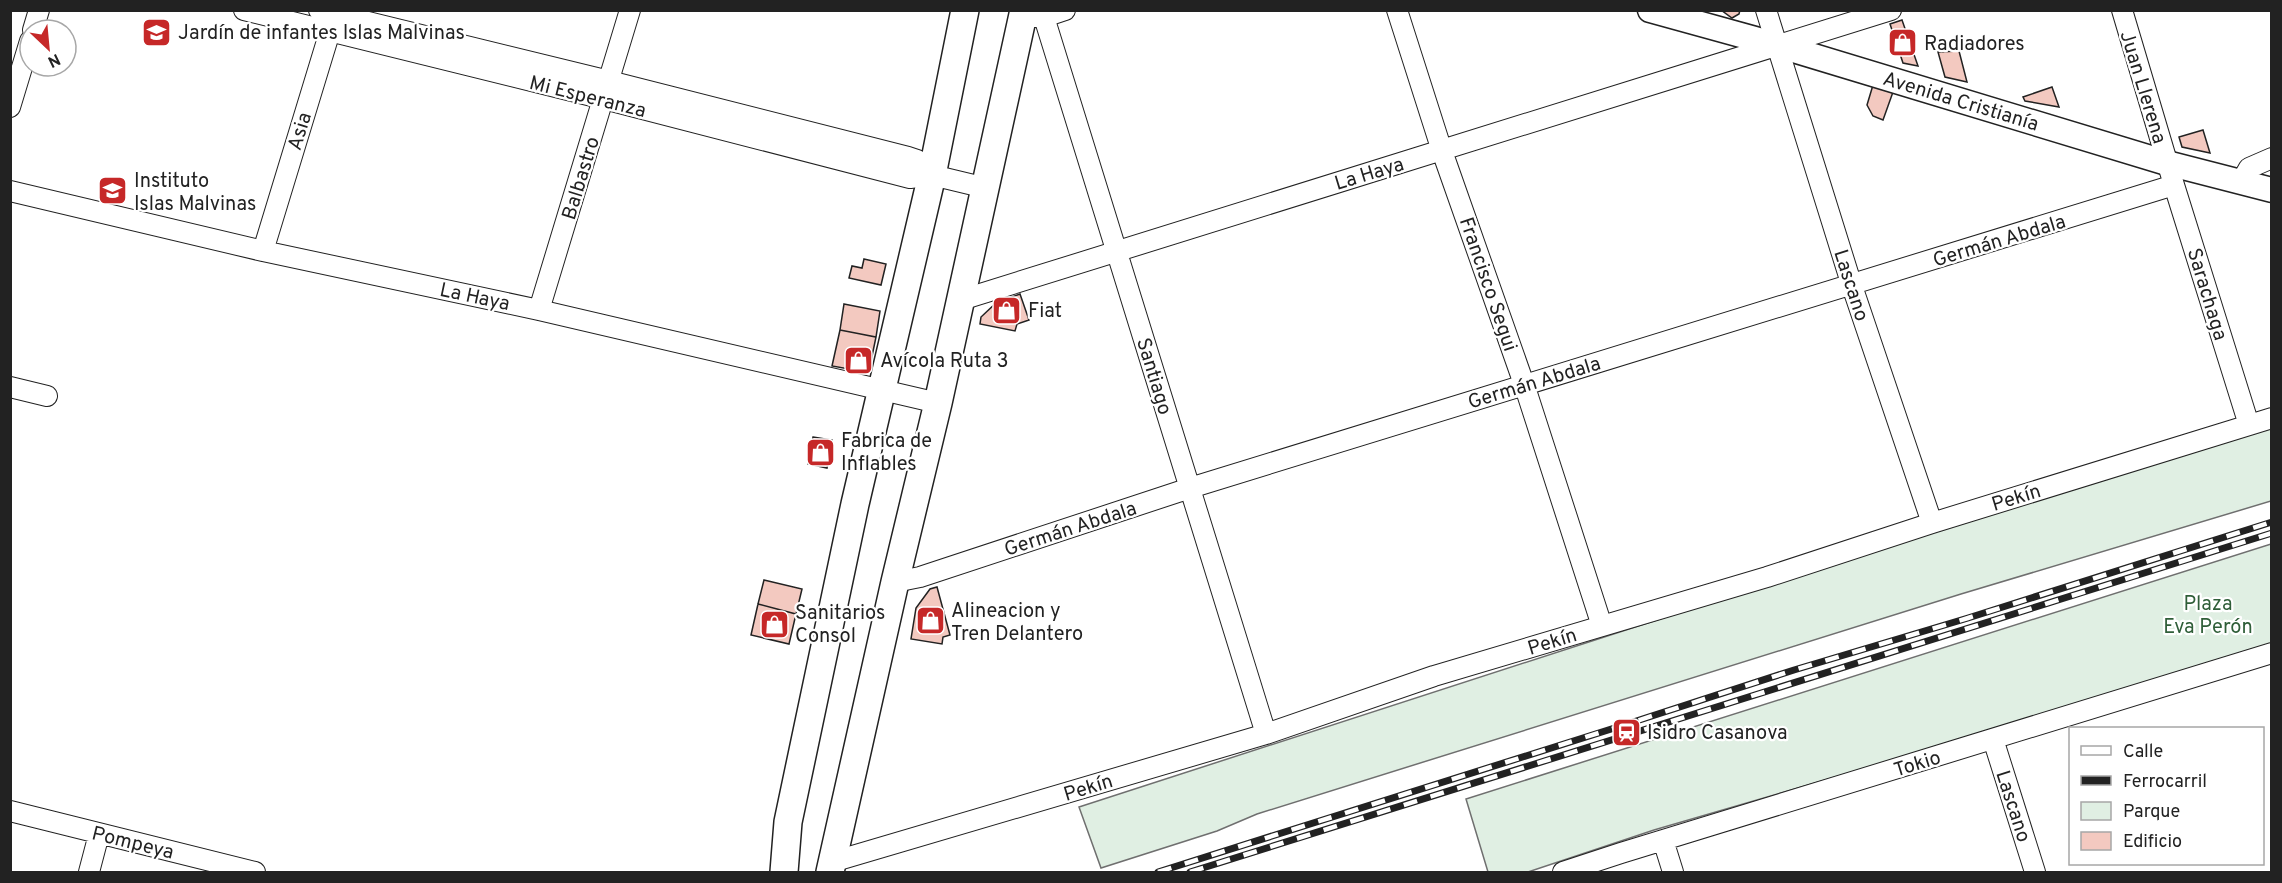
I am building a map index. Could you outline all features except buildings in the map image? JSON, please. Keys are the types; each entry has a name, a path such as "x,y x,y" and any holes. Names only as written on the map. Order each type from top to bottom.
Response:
{"highway":[{"path":"784,873 788,822 855,504 932,175 965,10"},
{"path":"831,868 986,188 1030,15"}],"main road":[{"name":"Avenida Cristianía","path":"1650,10 1777,45 2170,174 2241,182 2271,190"}],"street":[{"name":"Mi Esperanza","path":"244,10 330,16 607,90 917,160 932,175 986,188"},
{"name":"Balbastro","path":"539,310 630,10"},
{"path":"1030,15 1065,10"},
{"name":"Francisco Segui","path":"1398,10 1442,151 1524,384 1602,626"},
{"name":"Lascano","path":"1766,10 1852,286 1932,523"},
{"name":"La Haya","path":"961,300 1891,10"},
{"name":"Juan Llerena","path":"2122,10 2170,174"},
{"name":"Santiago","path":"1030,15 1116,250 1266,734"},
{"name":"Asia","path":"264,251 330,16"},
{"path":"10,107 19,78"},
{"path":"2241,182 2249,168 2271,158"},
{"name":"Germán Abdala","path":"895,582 920,577 1190,488 1524,384 1852,286 2170,174"},
{"name":"Sarachaga","path":"2170,174 2249,425"},
{"name":"La Haya","path":"10,191 264,251 539,310 938,403"},
{"path":"10,387 47,396"},
{"name":"Pekín","path":"831,868 1266,734 1434,676 1776,574 2271,418"},
{"name":"Tokio","path":"1563,873 2271,652"},
{"name":"Lascano","path":"1993,740 2035,873"},
{"name":"Pompeya","path":"10,812 255,873"},
{"path":"89,873 99,834"},
{"path":"1663,840 1673,873"}],"green space":[{"path":"2271,426 2271,501 1961,594 1257,814 1217,831 1101,868 1079,807 1938,529"},
{"name":"Plaza Eva Perón","path":"2271,544 2271,645 1993,731 1654,830 1528,872 1488,872 1466,799"}],"railway":[{"path":"1158,872 1794,670 2272,522"},
{"path":"1190,872 2272,533"}],"place":[{"name":"Jardín de infantes Islas Malvinas","path":"157,32"},
{"name":"Radiadores","path":"1903,43"},
{"name":"Instituto Islas Malvinas","path":"113,191"},
{"name":"Fiat","path":"1007,310"},
{"name":"Avícola Ruta 3","path":"859,360"},
{"name":"Fabrica de Inflables","path":"820,452"},
{"name":"Alineacion y Tren Delantero","path":"930,621"},
{"name":"Sanitarios Consol","path":"774,624"},
{"name":"Isidro Casanova","path":"1626,732"}]}
